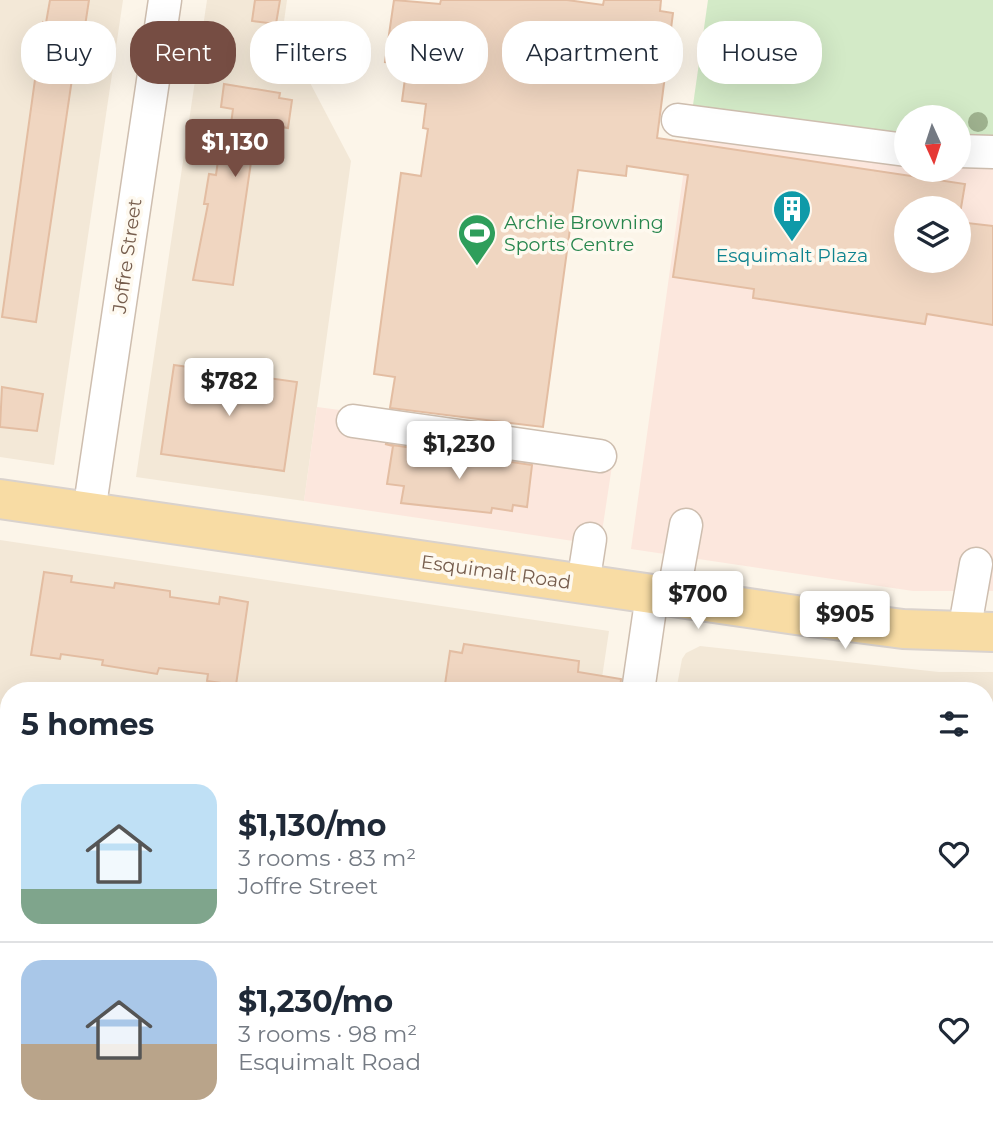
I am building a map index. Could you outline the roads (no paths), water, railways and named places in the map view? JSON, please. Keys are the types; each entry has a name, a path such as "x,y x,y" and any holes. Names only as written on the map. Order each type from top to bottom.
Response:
{"main road":[{"name":"Esquimalt Road","path":"0,499 903,629 979,632"}],"street":[{"name":"Joffre Street","path":"89,512 164,0"},
{"path":"678,120 894,148"},
{"path":"971,151 993,152"},
{"path":"353,421 600,456"},
{"path":"640,682 663,596 686,525"},
{"path":"583,584 590,539"},
{"path":"976,564 979,632"}],"place":[{"name":"Esquimalt Plaza","path":"792,243"},
{"name":"Archie Browning Sports Centre","path":"477,267"}]}
